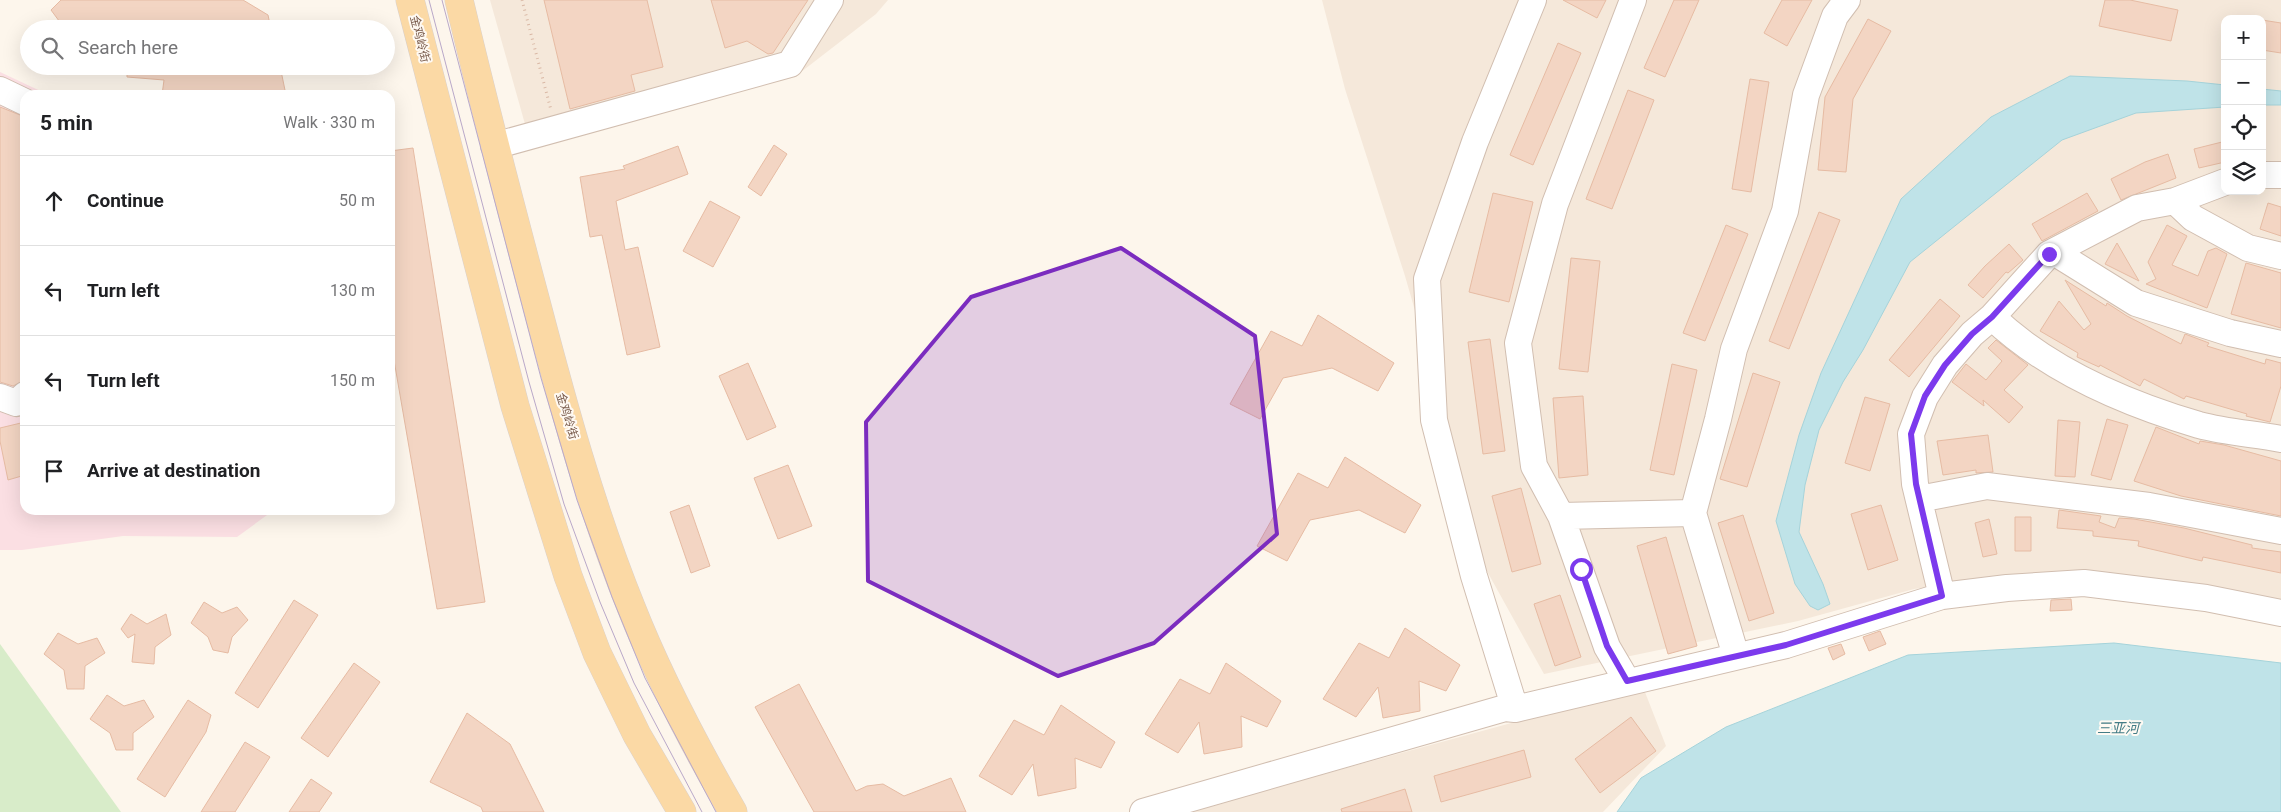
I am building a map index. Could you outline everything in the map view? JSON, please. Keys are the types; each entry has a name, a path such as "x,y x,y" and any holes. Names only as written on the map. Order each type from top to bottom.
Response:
{"main road":[{"name":"金鸡岭街","path":"410,0 515,406 568,576 597,653 637,735 682,812"},
{"name":"金鸡岭街","path":"459,0 494,146 559,389 593,501 630,607 664,684 697,750 733,812"}],"street":[{"path":"494,146 790,64 830,0"},
{"path":"1515,709 1474,576 1434,420 1427,278 1475,142 1533,0"},
{"path":"1627,681 1607,646 1561,516 1534,466 1518,344 1556,204 1633,0"},
{"path":"1736,656 1693,512 1718,419 1734,349 1785,211 1806,95 1835,16 1847,0"},
{"path":"0,90 20,100"},
{"path":"2266,175 2281,175"},
{"path":"1942,596 1916,484 1911,434 1925,396 1945,365 2049,254 2138,208 2175,201 2221,184"},
{"path":"2175,201 2193,218 2248,248 2281,256"},
{"path":"2054,252 2136,303 2230,333 2281,344"},
{"path":"1992,317 2048,359 2090,385 2200,425 2281,439"},
{"path":"0,396 16,403 20,399"},
{"path":"1919,499 1987,486 2149,506 2281,531"},
{"path":"1561,516 1693,512"},
{"path":"1143,812 1504,708 1515,709 1627,681 1786,645 1942,596 2006,588 2084,583 2206,598 2281,613"}],"path":[{"path":"522,0 556,130"}],"highlighted area":[{"path":"1121,248 1255,336 1277,534 1154,643 1058,676 868,581 866,422 971,297"}],"shaded area":[{"path":"490,0 888,0 876,14 801,72 532,149"},
{"path":"1322,0 2281,0 2281,601 2038,573 1914,589 1798,621 1544,674 1483,564 1444,411 1405,276 1345,89"},
{"path":"0,72 38,90 20,90 20,515 267,515 237,537 123,536 22,550 0,550"},
{"path":"1643,687 1666,746 1603,812 1185,812"}],"green space":[{"path":"0,644 121,812 0,812"}],"water":[{"path":"2070,76 2187,81 2221,85 2221,107 2136,113 2062,140 1910,262 1863,350 1843,382 1819,430 1805,485 1799,532 1830,604 1818,610 1810,606 1795,584 1776,521 1799,435 1821,373 1901,199 1991,117"},
{"path":"2266,89 2281,91 2281,105 2266,105"},
{"name":"三亚河","path":"2114,643 2281,663 2281,812 1617,812 1641,778 1726,727 1908,655"}],"building":[{"path":"61,0 243,0 268,15 269,20 58,20 51,10"},
{"path":"544,0 647,0 663,67 631,75 635,91 570,109"},
{"path":"711,0 808,0 773,53 768,54 747,41 725,48"},
{"path":"1563,0 1606,0 1597,18"},
{"path":"1674,0 1699,0 1665,77 1644,68"},
{"path":"1782,0 1812,0 1787,46 1764,33"},
{"path":"2105,0 2130,0 2178,10 2171,41 2099,26"},
{"path":"1868,19 1891,31 1853,99 1846,172 1818,170 1825,97"},
{"path":"2266,21 2281,23 2281,53 2266,51"},
{"path":"1558,43 1581,53 1533,165 1510,155"},
{"path":"127,75 282,75 285,90 163,90 164,80 127,77"},
{"path":"1750,79 1769,82 1751,192 1732,189"},
{"path":"1628,90 1654,100 1612,209 1586,199"},
{"path":"0,107 20,115 20,382 13,386 0,382"},
{"path":"2221,142 2221,163 2199,168 2194,149"},
{"path":"774,145 787,154 761,196 748,187"},
{"path":"678,146 688,174 616,201 625,250 638,247 660,347 627,355 602,235 590,237 580,177 625,169 623,166"},
{"path":"413,148 485,602 437,609 395,366 395,150"},
{"path":"2168,154 2176,178 2121,200 2111,179 2145,162"},
{"path":"1493,193 1533,202 1509,302 1469,292"},
{"path":"2087,193 2098,211 2042,241 2032,224"},
{"path":"710,201 740,217 713,267 683,251"},
{"path":"2268,203 2281,207 2281,236 2260,229"},
{"path":"1819,212 1840,220 1789,349 1769,341"},
{"path":"1726,225 1748,234 1705,341 1683,333"},
{"path":"2167,225 2187,236 2172,265 2198,276 2208,251 2216,248 2227,254 2207,308 2146,284 2156,279 2148,262"},
{"path":"2117,243 2139,281 2105,264"},
{"path":"2009,244 2023,260 2008,273 2006,272 1983,298 1968,285"},
{"path":"1571,258 1600,261 1588,372 1559,369"},
{"path":"2246,263 2281,273 2281,328 2231,314"},
{"path":"2065,280 2106,306 2107,303 2127,316 2181,344 2185,334 2209,343 2207,346 2265,364 2266,359 2281,363 2281,386 2270,422 2186,396 2184,399 2144,379 2140,386 2100,365 2099,367 2077,357 2078,353 2040,331 2059,301 2084,330 2091,324"},
{"path":"1940,299 1960,316 1909,377 1889,360"},
{"path":"1318,315 1394,363 1378,391 1332,368 1283,378 1260,419 1230,404 1271,331 1302,346"},
{"path":"1490,339 1505,451 1483,454 1468,342"},
{"path":"1996,340 2028,365 2004,390 2023,407 2009,423 1983,400 1984,406 1952,382 1966,364 1986,380 2002,361 1988,348"},
{"path":"748,363 776,427 747,440 719,376"},
{"path":"1672,364 1697,370 1674,475 1650,470"},
{"path":"1753,373 1780,382 1747,487 1720,479"},
{"path":"1583,396 1588,475 1559,478 1553,398"},
{"path":"1865,397 1890,404 1870,471 1845,463"},
{"path":"2107,419 2128,425 2111,480 2091,475"},
{"path":"2058,420 2080,422 2075,477 2055,476"},
{"path":"20,423 20,476 8,480 0,441 0,428"},
{"path":"2156,427 2199,444 2200,441 2224,445 2281,461 2281,516 2181,496 2134,481"},
{"path":"1988,435 1993,472 1976,473 1976,470 1943,475 1937,441"},
{"path":"1345,457 1421,505 1405,533 1359,510 1310,520 1287,561 1257,546 1298,473 1328,488"},
{"path":"788,465 812,526 778,539 754,478"},
{"path":"1521,488 1541,564 1512,572 1492,496"},
{"path":"689,505 710,566 691,573 670,512"},
{"path":"1881,505 1898,560 1868,570 1851,514"},
{"path":"2059,510 2101,516 2099,522 2115,528 2119,518 2134,519 2184,528 2252,545 2252,548 2281,552 2281,573 2203,557 2202,561 2138,546 2139,541 2093,536 2093,531 2057,528"},
{"path":"1743,515 1774,613 1749,621 1718,523"},
{"path":"2015,517 2031,517 2031,551 2015,551"},
{"path":"1989,519 1997,554 1983,557 1975,523"},
{"path":"1666,537 1697,646 1668,654 1637,546"},
{"path":"1560,595 1581,657 1555,666 1534,604"},
{"path":"2071,599 2072,610 2050,611 2051,600"},
{"path":"294,600 318,615 258,708 235,693"},
{"path":"204,602 222,613 237,607 248,620 232,637 228,653 213,650 208,637 191,623"},
{"path":"131,614 147,624 166,614 171,635 155,647 154,664 132,662 135,634 128,638 121,629"},
{"path":"1405,628 1460,665 1446,691 1419,681 1420,711 1383,718 1378,687 1356,717 1323,699 1359,643 1389,658"},
{"path":"1880,631 1886,644 1869,651 1863,637"},
{"path":"58,633 78,644 97,638 105,653 85,666 84,689 67,689 64,670 44,654"},
{"path":"1841,644 1845,654 1833,660 1828,648"},
{"path":"354,663 380,682 328,757 301,738"},
{"path":"1226,663 1281,701 1267,727 1241,716 1242,747 1204,754 1199,722 1178,753 1145,734 1180,679 1210,694"},
{"path":"799,684 856,791 867,786 883,784 904,796 951,778 966,812 814,812 755,707"},
{"path":"107,695 124,706 144,700 154,717 133,733 133,750 116,750 110,733 90,719"},
{"path":"188,700 211,715 206,732 165,797 137,779"},
{"path":"1061,705 1115,742 1101,768 1075,758 1076,788 1038,796 1033,764 1012,795 979,776 1014,720 1044,735"},
{"path":"467,713 510,744 544,812 483,812 481,807 430,782"},
{"path":"1631,717 1656,751 1600,793 1575,759"},
{"path":"245,742 270,757 235,812 201,812"},
{"path":"1524,750 1531,777 1441,802 1434,776"},
{"path":"311,779 332,793 319,812 289,812"},
{"path":"1405,789 1412,812 1342,812 1341,809"}],"tram line":[{"path":"429,0 529,382 564,504 600,602 634,683 702,812"},
{"path":"442,0 541,378 577,500 612,597 645,678 716,812"}],"route":[{"path":"1581,569 1607,646 1627,681 1786,645 1879,614 1942,596 1916,484 1911,434 1925,396 1945,365 2049,254"}]}
